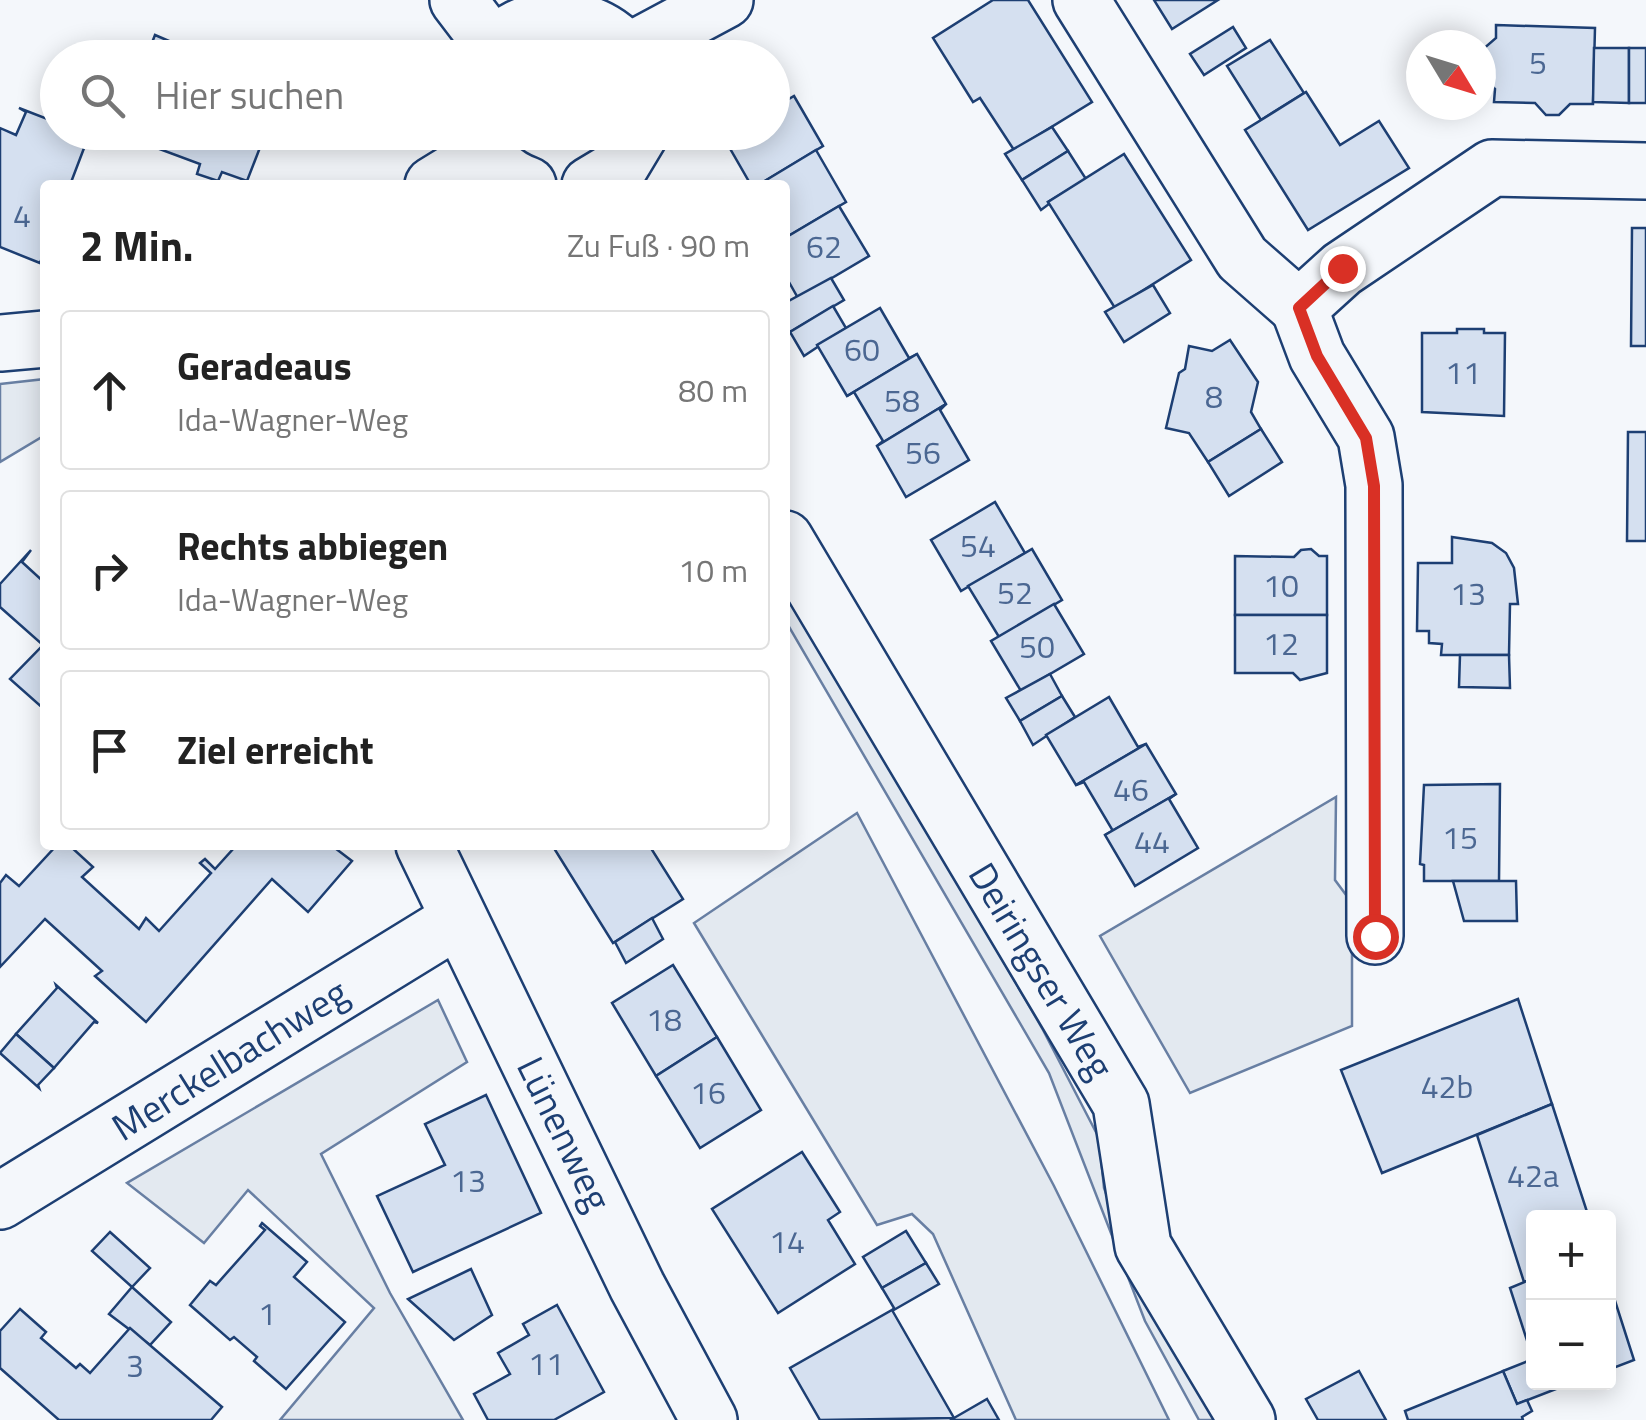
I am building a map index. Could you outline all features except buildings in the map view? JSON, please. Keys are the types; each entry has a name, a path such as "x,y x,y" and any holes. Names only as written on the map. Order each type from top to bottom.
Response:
{"street":[{"path":"458,0 483,40"},
{"path":"655,40 724,0"},
{"path":"1080,0 1242,258 1299,308 1317,356 1366,438 1374,486 1375,936"},
{"path":"505,40 524,24 562,18 598,27 612,40"},
{"path":"439,180 473,150"},
{"path":"487,150 512,180"},
{"path":"598,180 620,167 630,150"},
{"path":"1299,308 1342,268 1492,168 1646,171"},
{"path":"0,344 40,340"},
{"name":"Deiringser Weg","path":"790,547 1121,1104 1143,1246 1247,1420"},
{"name":"Lünenweg","path":"426,850 637,1286 709,1420"},
{"name":"Merckelbachweg","path":"0,1201 460,919"}],"shaded area":[{"path":"40,380 40,438 0,462 0,384"},
{"path":"790,594 1042,1028 1099,1138 1104,1188 1147,1307 1215,1420 1199,1420 1145,1321 1049,1073 790,629"},
{"path":"1336,797 1335,880 1352,903 1352,1026 1190,1093 1100,936"},
{"path":"857,813 1054,1186 1169,1420 1016,1420 933,1234 912,1214 877,1225 694,923"},
{"path":"438,1000 467,1062 321,1154 390,1293 463,1420 280,1420 374,1308 248,1190 204,1243 127,1183"}],"route":[{"path":"1342,268 1299,308 1317,356 1366,438 1374,486 1375,936"}]}
